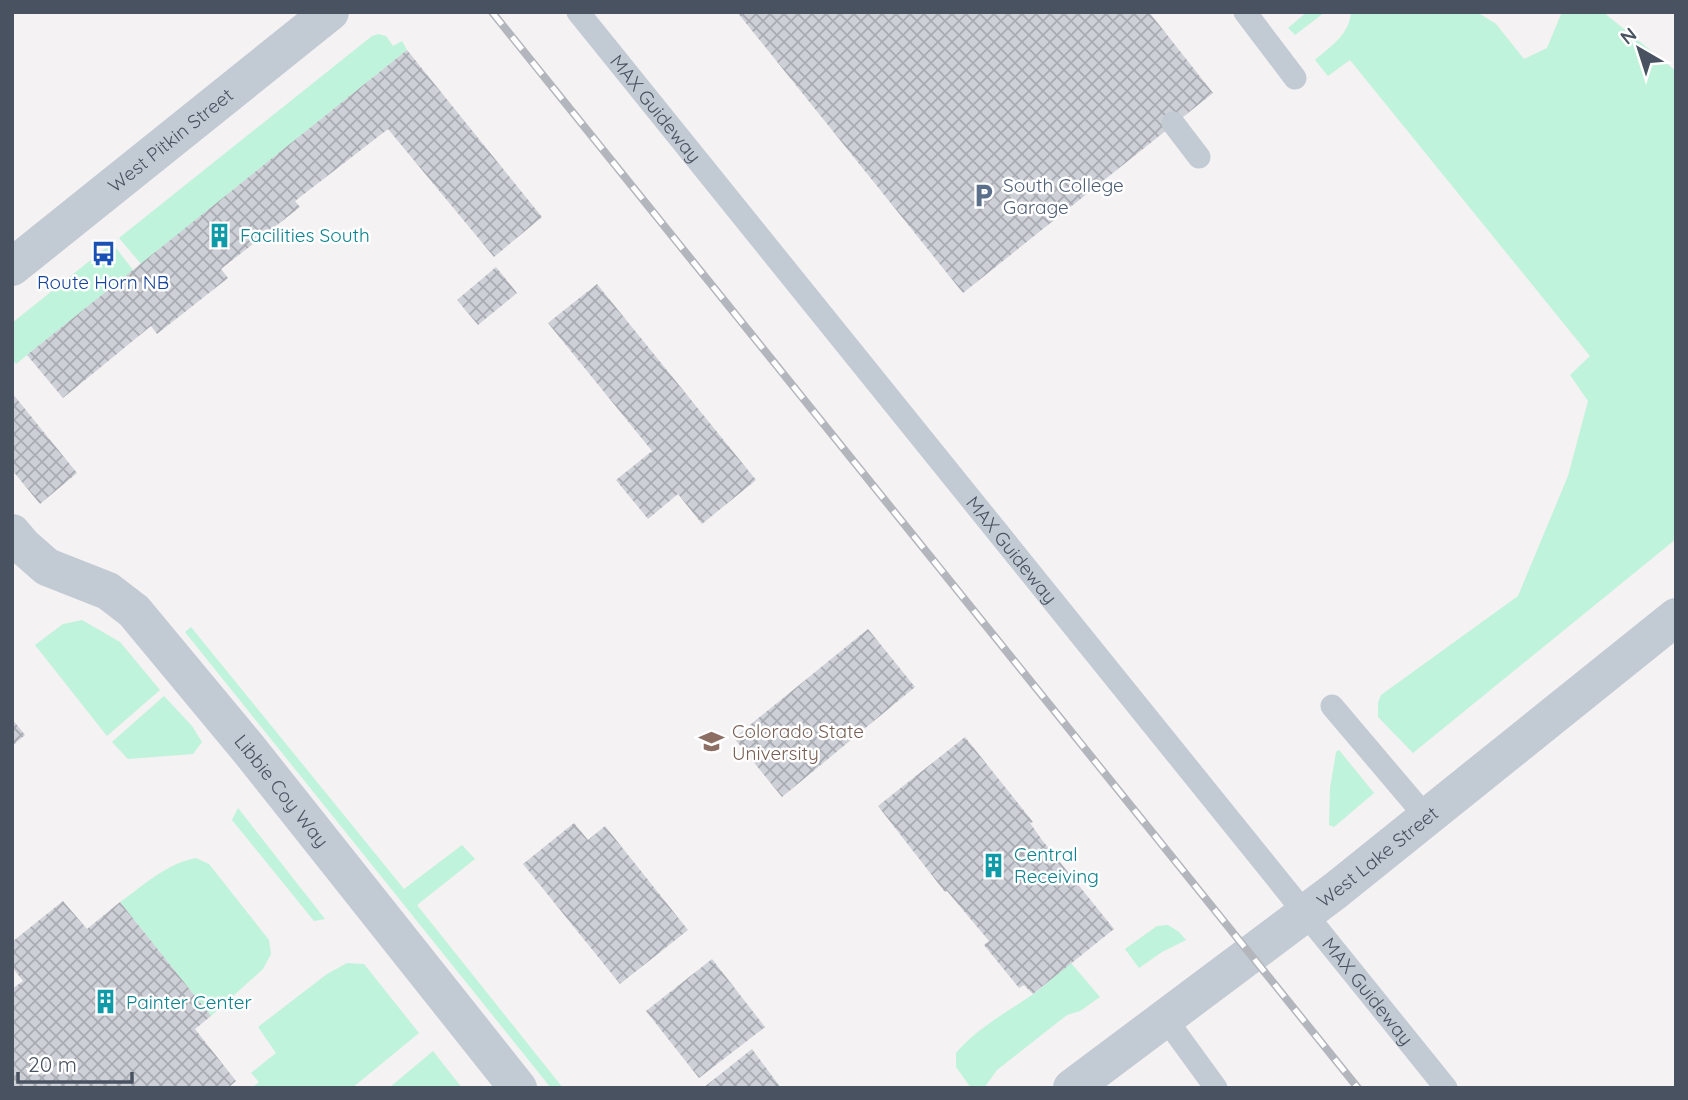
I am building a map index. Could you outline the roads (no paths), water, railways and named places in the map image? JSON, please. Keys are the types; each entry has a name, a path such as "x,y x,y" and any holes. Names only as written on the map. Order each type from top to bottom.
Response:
{"street":[{"name":"West Pitkin Street","path":"12,267 330,12"},
{"name":"Libbie Coy Way","path":"12,533 47,567 108,590 135,611 265,769 518,1088"},
{"name":"West Lake Street","path":"1072,1088 1304,914 1676,617"}],"lane":[{"name":"MAX Guideway","path":"578,12 1446,1088"},
{"path":"1245,12 1295,78"},
{"path":"1173,123 1199,156"},
{"path":"1332,706 1427,818"},
{"path":"1165,1018 1216,1088"}],"railway":[{"path":"492,12 1358,1088"}],"place":[{"name":"South College Garage","path":"983,196"},
{"name":"Facilities South","path":"220,235"},
{"name":"Route Horn NB","path":"103,254"},
{"name":"Colorado State University","path":"712,742"},
{"name":"Central Receiving","path":"994,865"},
{"name":"Painter Center","path":"106,1002"}]}
